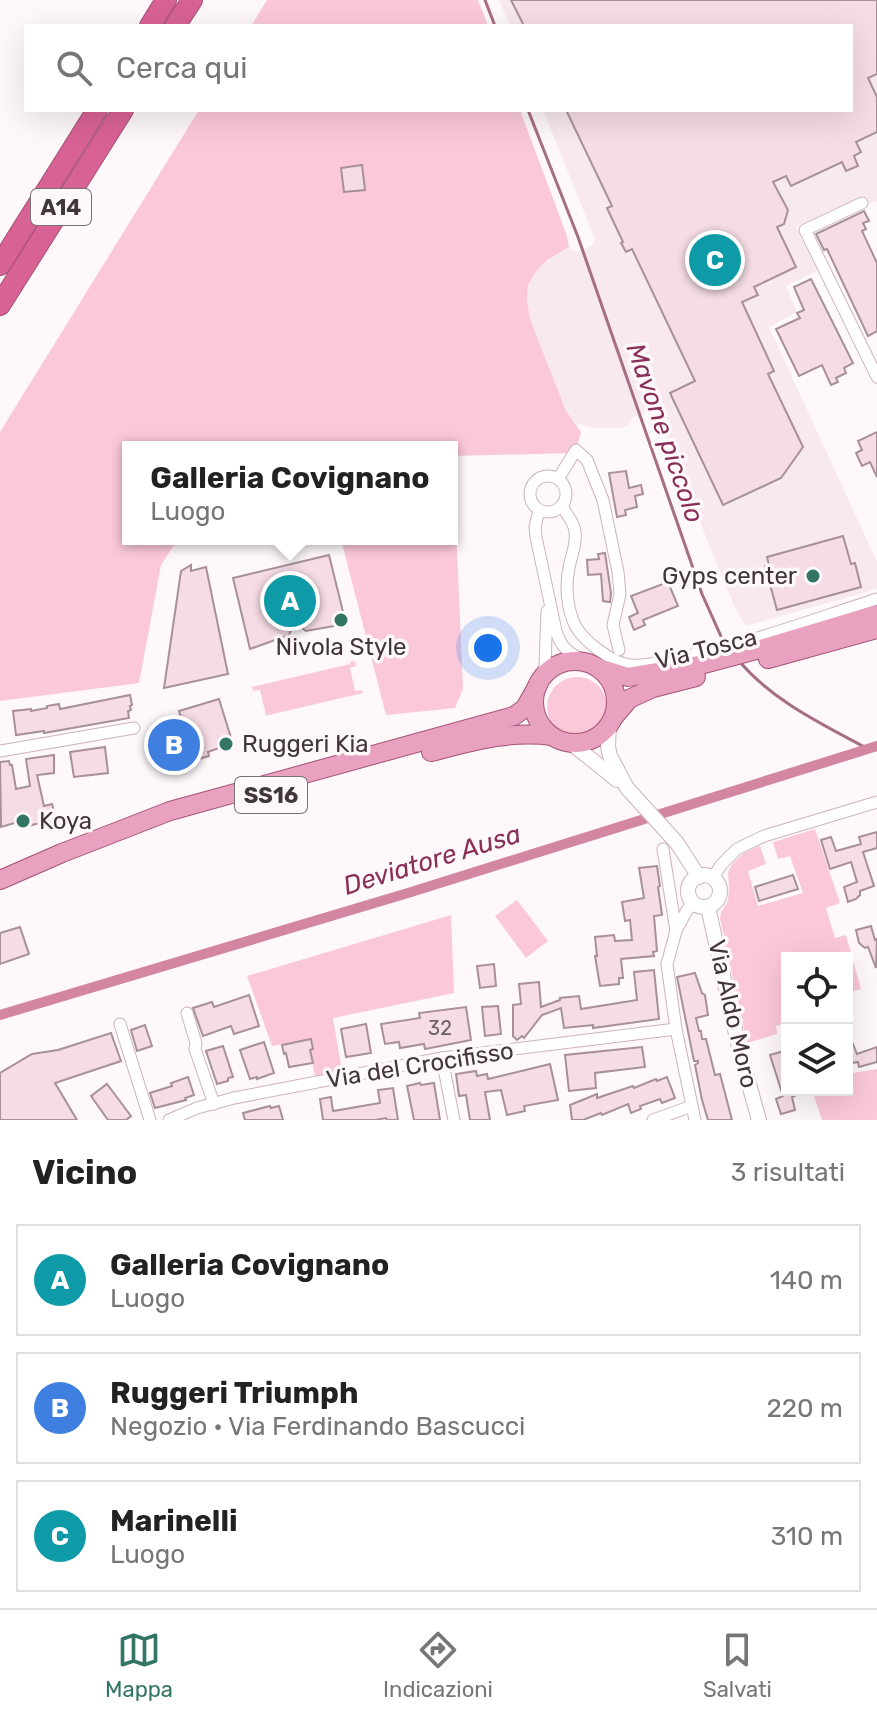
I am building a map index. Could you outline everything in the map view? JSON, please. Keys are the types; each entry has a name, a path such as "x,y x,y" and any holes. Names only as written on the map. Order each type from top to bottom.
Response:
{"highway":[{"path":"151,24 166,0"},
{"path":"176,24 192,0"},
{"name":"A14","path":"0,265 96,112"},
{"name":"A14","path":"0,305 122,112"}],"main road":[{"name":"SS16","path":"0,880 170,811 514,716 525,708 547,672 560,663 568,661 592,665 628,677 700,665 877,614"},
{"name":"SS16","path":"764,647 877,629"},
{"path":"592,665 610,679 616,694 611,722"},
{"name":"SS16","path":"0,893 93,851 161,827 446,748 503,735 528,733 552,736 571,743 592,739 611,722 629,699 700,665"},
{"path":"540,682 534,701 537,717 552,736"}],"street":[{"path":"862,203 805,230 877,377"},
{"path":"558,479 576,450 587,460 603,500 618,572 620,594 613,625 619,650"},
{"path":"541,477 558,479 566,494 562,505 554,511 539,510 531,501 532,484 541,477"},
{"name":"Via Tosca","path":"562,505 575,529 567,596 577,629 610,658 629,665 700,665"},
{"path":"539,510 535,527 559,642 566,652 592,665"},
{"path":"540,682 545,666 547,595"},
{"name":"Via Tosca","path":"764,647 877,599"},
{"path":"611,722 610,756 627,788 670,846 719,886 717,901 687,910 676,931 667,964 676,1029 695,1120"},
{"path":"0,751 134,728"},
{"path":"571,743 627,788"},
{"path":"701,905 689,890 692,882 706,877 737,849 764,836 877,802"},
{"path":"670,846 676,931"},
{"name":"Via Aldo Moro","path":"701,905 759,1120"},
{"path":"187,1013 195,1049 214,1104"},
{"path":"120,1024 150,1120"},
{"name":"Via del Crocifisso","path":"169,1120 214,1104 442,1058 676,1029"},
{"path":"442,1058 454,1120"},
{"path":"653,1120 692,1106"}],"shaded area":[{"path":"267,0 478,0 487,24 252,24"},
{"path":"499,0 877,0 877,201 870,203 863,196 796,227 817,271 786,286 797,312 769,327 877,562 877,589 746,626 711,550 658,414 654,411 633,417 622,428 594,428 574,423 566,411 530,319 527,300 528,285 547,260 569,247 576,252 592,246 595,239 544,112 853,112 853,24 509,24"},
{"path":"198,112 521,112 569,247 547,260 535,273 528,285 527,300 530,319 566,411 581,432 575,453 458,456 458,441 122,441 122,545 174,545 161,565 139,683 0,701 0,432"},
{"path":"343,545 457,545 463,689 455,708 386,715"},
{"path":"355,661 356,666 350,668 355,691 362,690 363,693 260,717 266,715 260,690 253,691 252,687"},
{"path":"577,677 588,679 598,686 605,696 605,718 598,728 588,735 577,737 566,735 556,728 549,718 547,707 549,696 556,686 566,679"},
{"path":"815,829 840,903 826,908 835,938 846,935 851,952 781,952 781,1025 776,1026 777,1034 747,1043 720,918 728,901 728,872 732,864 744,853 760,846 766,864 748,871 758,906 803,893 790,856 778,859 773,842"},
{"path":"517,900 548,941 526,958 495,916"},
{"path":"451,915 454,993 333,1018 342,1071 315,1077 311,1039 272,1046 247,976"},
{"path":"853,960 861,989 853,991"},
{"path":"877,1069 877,1120 822,1120 814,1096 853,1096 853,1073"}],"building":[{"path":"511,0 877,0 877,74 868,78 877,97 877,132 856,142 861,152 854,156 858,166 846,171 842,162 791,186 786,176 773,182 788,210 784,224 777,227 796,267 754,287 758,295 742,302 774,371 768,374 803,447 781,478 723,505 670,393 695,381 632,249 626,252 621,243 607,208 612,206 567,112 853,112 853,24 523,24"},
{"path":"362,165 365,190 344,192 341,168"},
{"path":"864,211 869,221 863,223 866,229 862,231 877,263 877,331 868,336 827,249 824,250 816,234"},
{"path":"811,279 853,363 844,368 846,373 836,378 838,382 831,385 822,365 799,376 776,329 800,318 797,313 804,310 794,287"},
{"path":"877,432 877,477 870,462 862,466 856,453 862,450 858,441"},
{"path":"626,471 629,488 641,485 643,494 635,496 637,507 625,510 626,515 617,517 609,473"},
{"name":"Gyps center","path":"843,536 861,587 777,610 765,566 769,565 767,557"},
{"path":"605,553 610,602 603,601 601,574 588,575 587,560 599,559 598,554"},
{"path":"329,555 346,624 306,631 301,627 291,630 289,635 250,649 233,578"},
{"path":"191,565 191,571 206,567 228,674 164,688 181,571"},
{"path":"668,582 678,606 643,620 645,625 634,630 629,617 638,613 631,596"},
{"path":"130,695 132,705 128,711 129,718 16,735 13,711 31,711 59,704 60,709"},
{"path":"219,699 232,741 218,745 219,748 208,752 209,756 195,760 191,749 182,759 174,758 166,734 184,729 179,711"},
{"path":"105,747 108,773 74,777 70,752"},
{"path":"54,755 54,773 37,775 44,806 52,804 56,819 20,828 18,822 1,827 0,762 9,761 12,765 16,789 30,786 26,759"},
{"path":"877,832 877,848 863,852 874,886 860,891 856,899 848,902 844,887 857,882 851,862 830,869 821,840 831,837 836,851 861,844 859,837"},
{"path":"657,866 662,915 654,916 657,951 653,952 654,956 621,959 623,978 619,978 619,984 600,986 595,937 614,935 615,941 632,940 630,920 625,921 622,902 644,898 639,868"},
{"path":"793,875 798,889 759,901 755,887"},
{"path":"871,926 877,939 876,968 868,947 859,943 856,930"},
{"path":"20,927 29,954 0,964 0,933"},
{"path":"494,964 496,986 480,988 477,966"},
{"path":"654,970 659,1019 593,1028 593,1025 564,1028 561,1008 542,1015 524,1038 522,1036 517,1040 513,1036 513,1005 521,1004 519,984 539,982 541,1007 560,998 579,996 581,1009 637,1000 634,972"},
{"path":"695,973 705,995 708,1015 696,1018 699,1031 702,1039 706,1039 715,1075 720,1074 732,1120 708,1120 702,1100 695,1065 698,1061 694,1061 677,977"},
{"path":"249,995 259,1026 234,1034 231,1026 203,1036 193,1008 212,1002 214,1007"},
{"path":"498,1006 501,1034 485,1036 482,1007"},
{"path":"466,1007 471,1040 425,1049 424,1044 400,1048 399,1042 385,1044 381,1024 420,1018 419,1013"},
{"path":"366,1024 371,1053 346,1057 341,1029"},
{"path":"145,1025 152,1046 137,1051 131,1030"},
{"path":"111,1033 121,1061 55,1083 77,1120 0,1120 0,1073 32,1054 58,1050"},
{"path":"311,1039 313,1063 289,1067 282,1045"},
{"path":"264,1042 274,1073 250,1079 240,1050"},
{"path":"853,1044 857,1054 877,1047 877,1062 859,1067 858,1062 853,1063"},
{"path":"223,1046 233,1077 217,1084 206,1051"},
{"path":"642,1047 645,1067 595,1073 596,1088 569,1091 565,1055"},
{"path":"781,1052 781,1090 770,1055"},
{"path":"550,1064 558,1100 524,1106 525,1111 507,1115 501,1090 485,1092 490,1120 470,1120 466,1095 459,1096 456,1074 476,1071 477,1076 487,1074 488,1079"},
{"path":"188,1077 194,1095 155,1108 150,1093"},
{"path":"667,1077 675,1098 662,1103 660,1099 631,1113 628,1104 602,1115 572,1120 570,1105 597,1094 597,1098"},
{"path":"434,1083 440,1120 414,1120 407,1086"},
{"path":"107,1084 131,1116 126,1120 108,1120 91,1096"},
{"path":"393,1088 398,1120 323,1120 320,1099 331,1097 333,1111 380,1103 378,1090"},
{"path":"794,1096 795,1110 781,1114 776,1099"},
{"path":"279,1106 283,1120 245,1120 243,1113"}],"waterway":[{"name":"Mavone piccolo","path":"485,0 494,24"},
{"name":"Mavone piccolo","path":"529,112 578,237 702,594 724,643"},
{"name":"Mavone piccolo","path":"739,661 783,700 868,749"},
{"name":"Deviatore Ausa","path":"0,1015 408,893 877,746"}],"place":[{"name":"Marinelli","path":"715,260"},
{"name":"Gyps center","path":"813,576"},
{"name":"Galleria Covignano","path":"290,601"},
{"name":"Nivola Style","path":"341,620"},
{"name":"Ruggeri Kia","path":"226,744"},
{"name":"Ruggeri Triumph","path":"174,745"},
{"name":"Koya","path":"23,821"}]}
